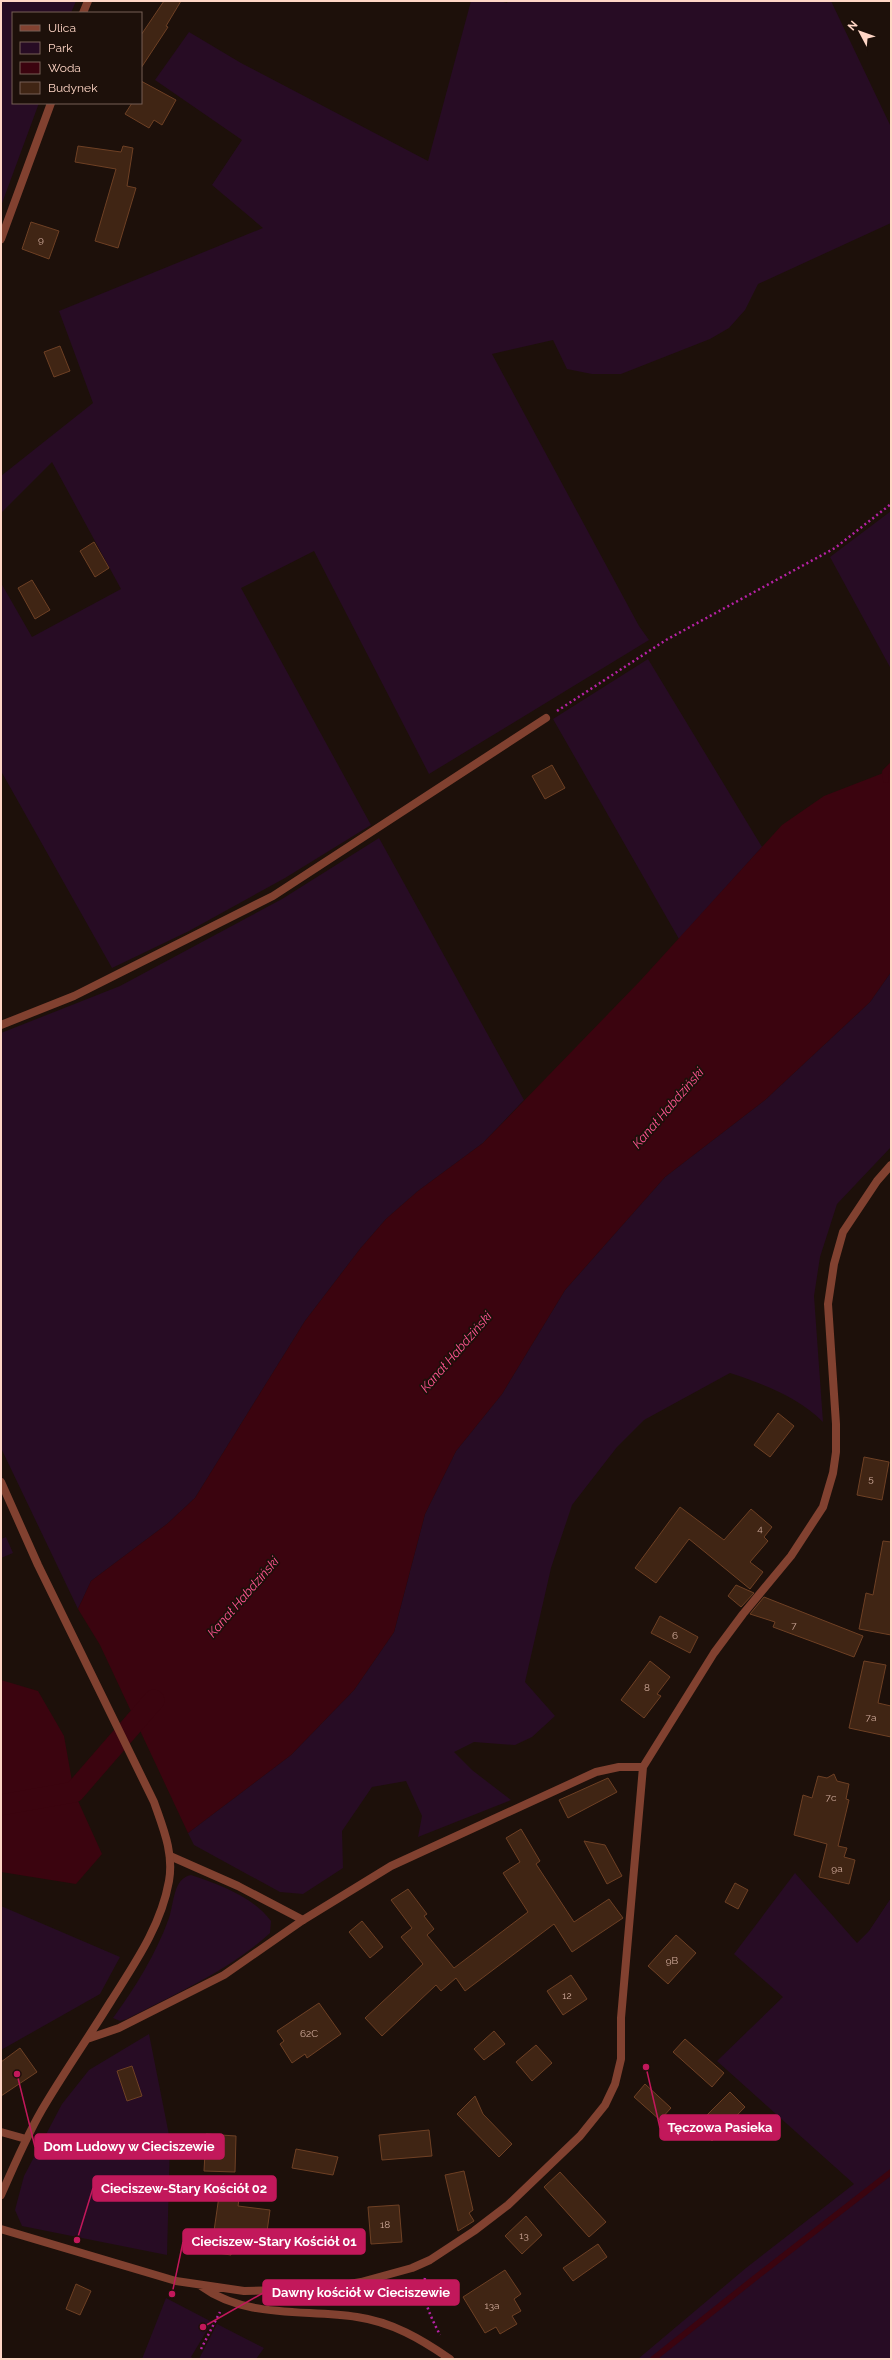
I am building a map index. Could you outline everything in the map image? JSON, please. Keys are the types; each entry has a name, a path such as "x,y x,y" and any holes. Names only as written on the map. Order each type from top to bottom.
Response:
{"street":[{"path":"83,12 88,1"},
{"path":"1,239 51,104"},
{"path":"1,1025 74,996 273,896 546,718"},
{"path":"1,2229 176,2281 244,2291 320,2289 398,2272 430,2260 474,2231 508,2205 550,2167 590,2124 605,2105 615,2084 621,2059 621,2018 643,1767 714,1653 743,1614 791,1556 823,1507 833,1473 836,1452 836,1424 828,1304 834,1264 843,1232 877,1181 891,1165"},
{"path":"1,1482 75,1641 154,1802 167,1838 170,1856 170,1880 156,1924 146,1945 26,2139 1,2195"},
{"path":"87,2039 119,2028 224,1975 303,1920 391,1866 596,1772 619,1767 643,1767"},
{"path":"170,1856 238,1886 303,1920"},
{"path":"1,2132 26,2139"},
{"path":"201,2285 215,2296 241,2305 289,2312 358,2317 395,2327 424,2341 450,2359"}],"path":[{"path":"546,718 666,640 834,548 891,504"},
{"path":"430,2260 424,2284 430,2315 443,2340"},
{"path":"201,2349 215,2323"}],"green space":[{"path":"1,1 76,1 71,12 12,12 12,104 39,104 1,206"},
{"path":"471,1 500,1 507,3 508,1 831,1 891,127 891,223 758,284 745,310 729,328 710,339 621,374 592,374 567,369 553,340 492,354 639,626 649,640 429,774 314,551 241,588 371,825 285,878 189,931 112,968 1,771 1,583 32,637 121,589 52,462 1,513 1,476 93,403 59,311 263,228 212,185 242,140 155,80 189,32 241,63 428,161"},
{"path":"891,511 891,669 830,557"},
{"path":"648,659 762,847 679,939 553,719"},
{"path":"379,838 524,1100 483,1143 418,1191 386,1219 360,1249 305,1321 195,1498 167,1524 91,1581 78,1609 1,1448 1,1033 120,986 282,899"},
{"path":"891,972 891,1147 837,1204 820,1257 814,1296 823,1422 803,1405 780,1392 730,1373 644,1420 617,1447 572,1505 551,1568 525,1682 555,1716 532,1737 515,1745 474,1742 454,1752 472,1770 511,1800 418,1837 422,1816 406,1781 372,1787 342,1831 343,1868 303,1894 280,1892 194,1845 188,1833 291,1755 354,1690 394,1632 425,1514 456,1451 502,1394 565,1290 665,1177 765,1100 870,1002"},
{"path":"6,1537 13,1553 1,1558 1,1539"},
{"path":"795,1873 857,1943 869,1931 891,1898 891,2359 638,2359 746,2268 854,2184 717,2061 783,1997 734,1954"},
{"path":"191,1875 235,1892 255,1905 271,1921 270,1933 238,1959 183,1991 127,2019 120,2021 113,2018 137,1983 158,1945 169,1918 177,1886 185,1877"},
{"path":"1,1906 120,1957 100,1994 1,2050"},
{"path":"149,2034 170,2140 167,2255 22,2226 15,2210 24,2176 62,2104 89,2070"},
{"path":"166,2298 212,2322 191,2357 194,2359 142,2359"},
{"path":"217,2324 264,2348 256,2359 199,2359"}],"water":[{"path":"891,770 891,972 870,1002 765,1100 665,1177 565,1290 502,1394 456,1451 425,1514 394,1632 354,1690 291,1755 188,1833 100,1645 78,1609 91,1581 167,1524 195,1498 305,1321 360,1249 386,1219 418,1191 483,1143 640,981 782,825 824,796"},
{"path":"1,1680 38,1691 64,1736 74,1792 102,1854 76,1884 1,1872"}],"building":[{"path":"164,1 181,1 166,26 168,27 142,66 142,34"},
{"path":"142,82 176,100 162,125 154,120 149,128 125,114 131,104 142,104"},
{"path":"78,146 121,152 123,146 133,148 127,186 136,188 118,248 95,241 116,169 75,162"},
{"path":"31,222 59,231 49,259 22,249"},
{"path":"60,346 70,371 54,377 44,352"},
{"path":"94,542 109,568 95,577 80,551"},
{"path":"32,580 50,610 35,619 18,588"},
{"path":"552,765 565,788 545,799 532,776"},
{"path":"778,1413 794,1426 770,1457 754,1445"},
{"path":"864,1457 889,1462 882,1500 857,1495"},
{"path":"680,1507 724,1540 751,1509 772,1527 764,1537 768,1541 750,1562 763,1572 750,1589 689,1539 656,1583 635,1568"},
{"path":"883,1541 891,1542 891,1635 859,1629 866,1593 873,1595"},
{"path":"736,1585 754,1593 741,1607 728,1596"},
{"path":"764,1597 863,1636 854,1657 773,1627 775,1622 750,1614"},
{"path":"660,1616 698,1637 690,1653 651,1633"},
{"path":"650,1661 670,1677 657,1694 661,1696 644,1718 621,1700"},
{"path":"864,1661 886,1665 878,1703 891,1706 891,1737 849,1728"},
{"path":"834,1774 837,1781 849,1784 846,1799 849,1800 838,1846 847,1848 844,1857 855,1860 849,1884 819,1877 827,1844 794,1835 803,1795 812,1798 818,1776 827,1778"},
{"path":"608,1778 617,1792 568,1818 559,1800"},
{"path":"521,1829 540,1861 536,1864 574,1922 609,1899 623,1918 572,1952 554,1924 465,1991 456,1978 441,1991 436,1985 382,2036 365,2018 423,1964 401,1937 412,1928 391,1900 408,1889 427,1914 424,1916 434,1929 427,1935 454,1968 528,1912 503,1873 520,1862 506,1838"},
{"path":"584,1841 605,1845 622,1876 607,1884"},
{"path":"735,1883 748,1890 738,1909 725,1902"},
{"path":"362,1921 383,1947 370,1958 349,1932"},
{"path":"676,1935 696,1953 668,1984 648,1966"},
{"path":"571,1975 587,1999 563,2015 547,1991"},
{"path":"319,2003 341,2034 307,2058 305,2054 292,2063 280,2044 284,2041 277,2031"},
{"path":"494,2031 505,2044 484,2060 474,2049"},
{"path":"685,2039 724,2073 712,2087 673,2052"},
{"path":"536,2045 552,2063 532,2081 516,2062"},
{"path":"20,2048 37,2072 1,2096 1,2062"},
{"path":"132,2066 142,2096 127,2101 117,2071"},
{"path":"645,2084 671,2108 660,2120 634,2097"},
{"path":"730,2092 745,2107 712,2141 697,2125"},
{"path":"475,2096 483,2114 512,2144 499,2157 457,2114"},
{"path":"429,2130 432,2156 382,2160 379,2135"},
{"path":"206,2134 236,2136 235,2172 204,2171"},
{"path":"296,2149 338,2157 333,2175 292,2168"},
{"path":"464,2171 473,2210 469,2213 474,2221 458,2231 445,2175"},
{"path":"560,2172 606,2222 589,2237 544,2187"},
{"path":"220,2189 240,2192 238,2206 270,2210 265,2246 233,2242 231,2255 211,2252"},
{"path":"399,2205 402,2242 371,2244 368,2207"},
{"path":"526,2216 542,2235 522,2254 505,2236"},
{"path":"598,2244 607,2257 573,2281 563,2268"},
{"path":"505,2270 521,2294 514,2299 521,2311 512,2316 517,2324 500,2334 496,2327 485,2333 463,2297"},
{"path":"76,2284 91,2291 80,2315 66,2309"}],"waterway":[{"path":"886,780 885,772 891,766"},
{"name":"Kanał Habdziński","path":"1,1805 74,1792 154,1700"},
{"path":"653,2359 891,2172"}],"place":[{"name":"Tęczowa Pasieka","path":"646,2067"},
{"name":"Dom Ludowy w Cieciszewie","path":"17,2074"},
{"name":"Cieciszew-Stary Kościół 02","path":"77,2240"},
{"name":"Cieciszew-Stary Kościół 01","path":"172,2294"},
{"name":"Dawny kościół w Cieciszewie","path":"203,2327"}]}
